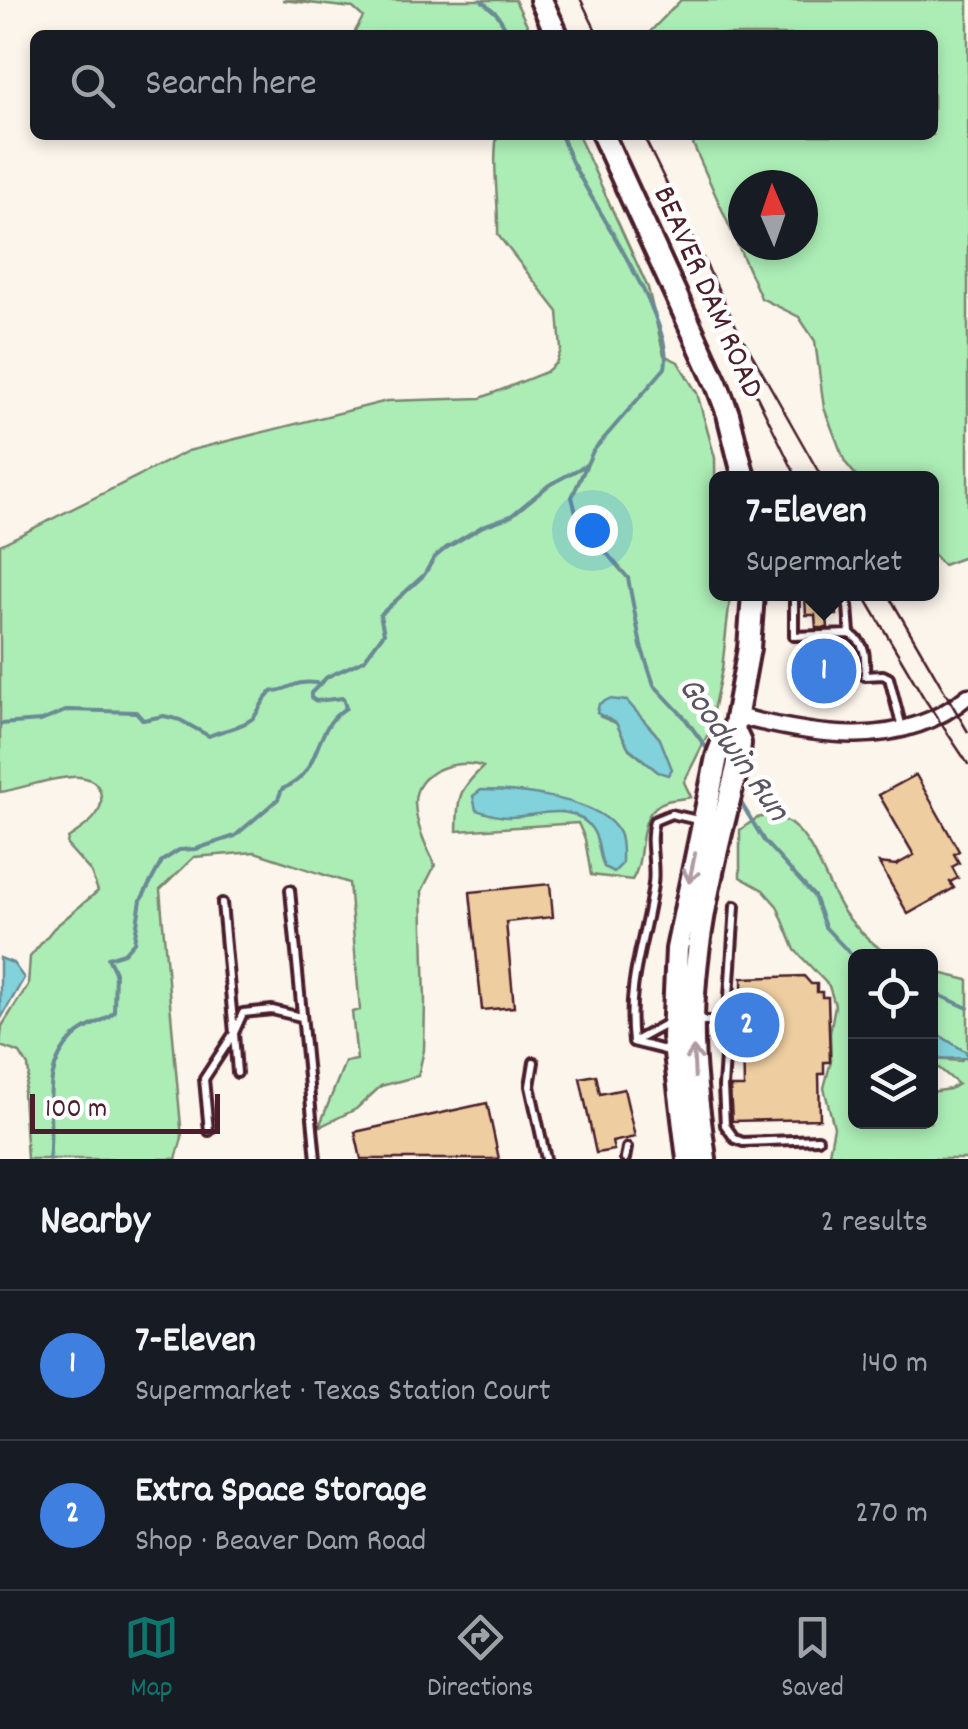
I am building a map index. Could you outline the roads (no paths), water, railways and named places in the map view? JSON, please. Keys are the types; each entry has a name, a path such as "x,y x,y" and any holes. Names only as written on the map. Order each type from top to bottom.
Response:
{"main road":[{"path":"541,0 555,30"},
{"name":"BEAVER DAM ROAD","path":"605,140 728,414 742,471"},
{"path":"705,1159 683,1021 677,949 709,787 732,729 749,648 752,601"},
{"path":"688,1159 674,1053 738,764 740,743 732,729"}],"street":[{"path":"732,729 854,736 902,728 936,716 968,696"}],"lane":[{"path":"794,601 794,636 850,634 863,644 865,676 889,678 902,728"},
{"path":"846,601 850,634"},
{"path":"633,1042 630,998 654,883 654,821 671,814 702,821 724,820"},
{"path":"290,890 316,1159"},
{"path":"222,903 237,1073"},
{"path":"735,906 723,1086 725,1126 743,1142 818,1139"},
{"path":"209,1131 204,1080 243,1012 272,1010 302,1017"},
{"path":"633,1042 683,1021 728,1021"},
{"path":"633,1042 674,1053"},
{"path":"534,1062 530,1086 546,1159"},
{"path":"625,1159 627,1148"}],"water":[{"path":"609,699 627,701 660,739 672,769 668,775 658,772 629,748 616,723 597,713 599,704"},
{"path":"481,790 556,798 595,812 610,821 619,833 622,864 614,872 604,867 595,833 584,820 564,812 519,817 492,815 476,810 473,796"},
{"path":"0,958 13,963 24,978 0,1020"},
{"path":"938,1034 966,1052 968,1058 938,1059"}],"waterway":[{"name":"Goodwin Run","path":"481,0 507,30"},
{"name":"Goodwin Run","path":"563,140 646,295 665,348 665,368 593,451 572,497 577,517 628,578 641,646 654,685 711,754"},
{"path":"49,1159 50,1095 56,1064 74,1037 114,1012 115,972 108,958 124,953 134,942 141,900 162,861 179,850 196,849 235,836 278,799 282,789 305,773 327,728 346,708 343,698 316,701 311,693 327,677 364,660 384,633 380,615 424,575 434,558 483,526 511,516 549,485 586,465"},
{"path":"0,724 41,721 68,710 136,712 143,720 164,716 180,720 209,736 250,720 273,691 316,683"},
{"name":"Goodwin Run","path":"737,796 764,841 814,896 825,927 848,951"},
{"name":"Goodwin Run","path":"938,995 968,1008"}],"tram line":[{"path":"581,0 596,30"},
{"path":"645,140 736,326 818,471"},
{"path":"727,335 794,471"},
{"path":"867,601 968,764"},
{"path":"892,601 968,732"}],"place":[{"name":"7-Eleven","path":"824,671"},
{"name":"Extra Space Storage","path":"747,1025"}]}
